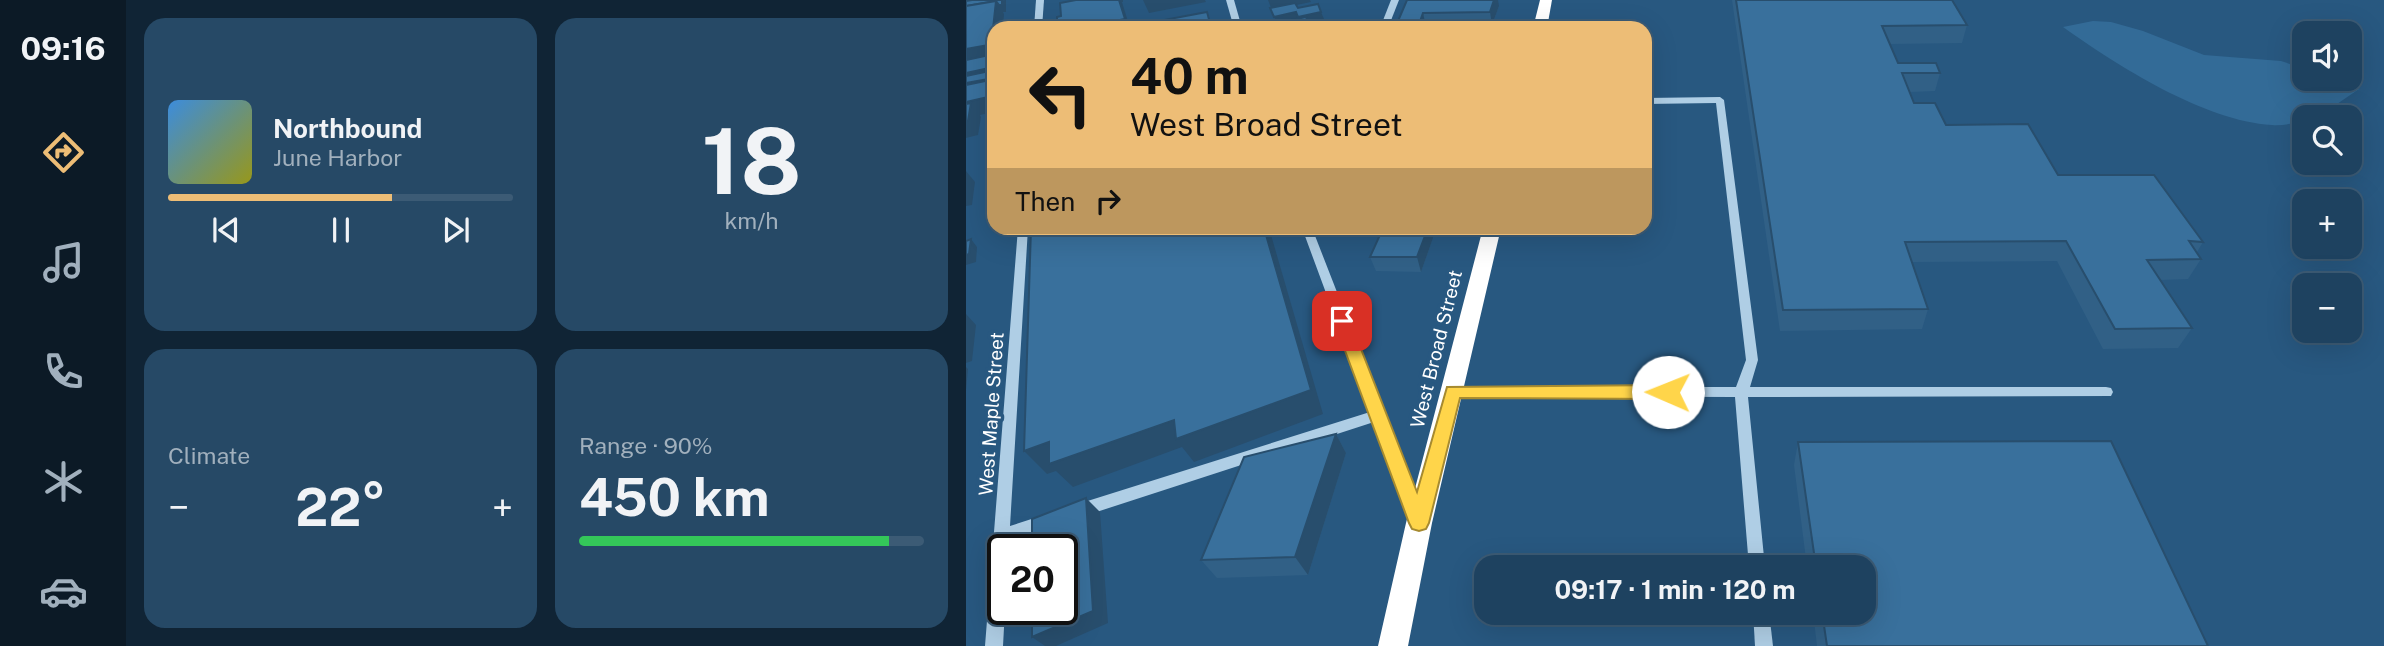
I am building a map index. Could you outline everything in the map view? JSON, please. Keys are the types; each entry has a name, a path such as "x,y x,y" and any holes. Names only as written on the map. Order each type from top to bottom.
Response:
{"highway":[{"path":"1541,21 1546,0"},
{"name":"West Broad Street","path":"1393,646 1419,523 1490,235"}],"street":[{"path":"1038,21 1040,0"},
{"path":"1230,0 1236,21"},
{"path":"1387,21 1395,0"},
{"path":"1652,101 1720,100 1752,360 1741,393 1756,555"},
{"name":"West Maple Street","path":"1002,534 1023,235"},
{"path":"1310,235 1419,523"},
{"path":"1453,392 2106,392"},
{"path":"1005,534 1378,415"},
{"name":"West Maple Street","path":"994,646 996,625"},
{"path":"1762,625 1764,646"}],"shaded area":[{"path":"2093,21 2111,22 2143,31 2204,55 2281,61 2292,65 2292,91 2356,91 2336,105 2292,105 2292,123 2276,125 2246,121 2190,103 2135,74 2063,27"}],"building":[{"path":"1002,0 1002,5 996,1 966,6 966,1"},
{"path":"1076,0 1119,0 1125,19 1057,21 1057,17 1061,16 1060,3"},
{"path":"1407,0 1494,0 1490,12 1423,13 1420,21 1398,21"},
{"path":"1736,0 1952,0 1967,25 1882,26 1898,63 1936,63 1940,73 1902,73 1914,103 1935,103 1946,125 2028,124 2058,175 2154,175 2203,242 2189,241 2201,259 2147,260 2192,328 2115,329 2066,241 1905,242 1928,309 1783,310"},
{"path":"996,1 994,21 987,21 987,45 966,49 966,6"},
{"path":"1295,3 1298,8 1318,4 1321,12 1298,17 1296,12 1274,17 1270,8"},
{"path":"1207,12 1209,21 1164,21"},
{"path":"1306,17 1307,21 1286,21"},
{"path":"987,56 987,68 966,73 966,60"},
{"path":"987,72 987,79 966,83 966,76"},
{"path":"987,81 987,97 966,102 966,85"},
{"path":"971,103 968,121 966,121 966,104"},
{"path":"1031,235 1266,235 1311,390 1176,439 1174,420 1049,464 1049,442 1024,451"},
{"path":"1380,235 1425,235 1417,257 1370,257"},
{"path":"971,239 969,254 966,255 966,241"},
{"path":"1336,434 1295,557 1201,560 1244,457"},
{"path":"2111,441 2208,646 1827,646 1824,625 1876,625 1876,555 1814,555 1798,442"},
{"path":"1086,498 1093,611 1078,617 1078,534 1032,534 1032,519"},
{"path":"1032,625 1060,625 1032,637"}],"route":[{"path":"1342,321 1419,523 1453,392 1668,392"}]}
